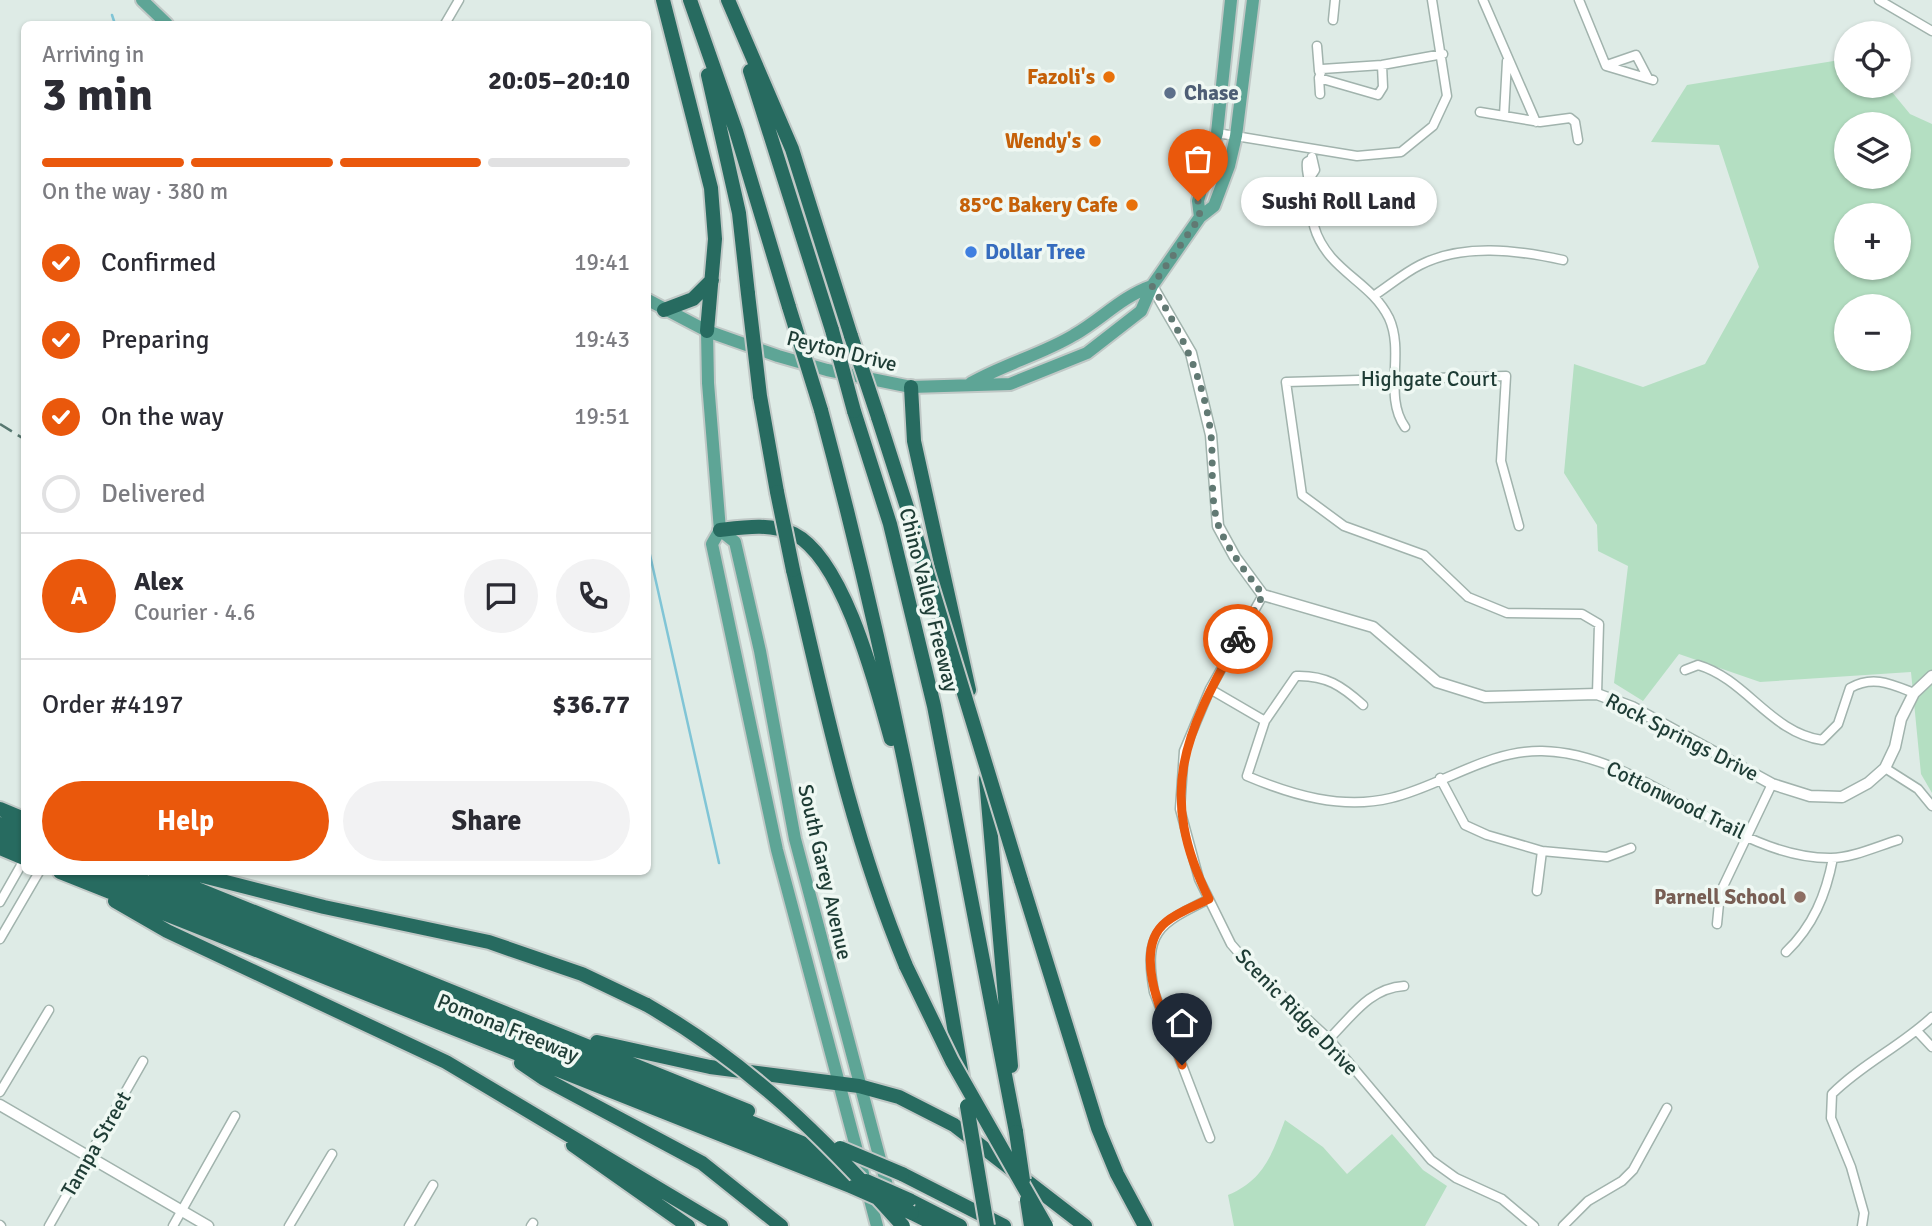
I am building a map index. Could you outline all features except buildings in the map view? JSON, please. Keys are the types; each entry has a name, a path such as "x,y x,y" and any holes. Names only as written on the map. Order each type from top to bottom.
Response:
{"highway":[{"path":"663,0 708,168 715,228 707,331"},
{"path":"727,0 792,149 912,523 1098,1128 1117,1174 1145,1226"},
{"name":"Chino Valley Freeway","path":"727,0 832,330 854,411 890,524 918,632 1011,1101 1031,1226"},
{"path":"692,6 739,213 761,396 777,492 793,570 857,833 874,887 906,966 952,1061 1045,1226"},
{"path":"692,6 736,131 821,410 884,658 937,923 986,1226"},
{"path":"664,310 692,299 712,279"},
{"path":"911,387 914,441 985,772 1012,1058 1011,1101"},
{"path":"720,530 779,529 802,539 822,557 867,657 912,802"},
{"path":"0,809 7,829 21,854"},
{"path":"7,829 21,842"},
{"path":"67,875 167,931 324,1002 483,1082 721,1226"},
{"name":"Pomona Freeway","path":"68,875 853,1188 911,1207 939,1226"},
{"path":"100,875 844,1160"},
{"path":"129,875 844,1160 911,1207 960,1226"},
{"name":"Pomona Freeway","path":"162,875 554,1032 844,1160 903,1180 1004,1226"},
{"path":"199,875 324,907 489,942 582,974 647,1004 718,1049 789,1105 839,1155 903,1226"},
{"path":"554,1032 710,1067 859,1086 899,1097 944,1118 1085,1226"},
{"path":"503,1049 543,1078 702,1163 781,1226"},
{"path":"483,1082 688,1226"},
{"path":"903,1180 986,1226"}],"main road":[{"path":"142,0 164,21"},
{"name":"Peyton Drive","path":"1200,217 1198,201 1217,133 1231,0"},
{"name":"Peyton Drive","path":"651,302 707,331 827,370 911,387 971,383 1010,384 1087,353 1141,312 1152,286 1200,217 1214,205 1223,187 1236,136 1252,0"},
{"name":"Peyton Drive","path":"971,383 1005,364 1074,336 1128,295 1152,286"},
{"name":"South Garey Avenue","path":"707,331 708,383 720,530 712,544 748,725 777,850 877,1226"},
{"name":"South Garey Avenue","path":"720,530 734,542 760,651 795,839 859,1086 888,1184 896,1226"},
{"path":"804,945 818,961 835,993"}],"street":[{"path":"447,21 459,0"},
{"path":"1333,20 1335,0"},
{"path":"1217,133 1357,156 1401,152 1418,141 1433,126 1447,96 1443,54 1432,0"},
{"path":"1483,0 1536,122"},
{"path":"1579,0 1606,66"},
{"path":"1879,0 1932,31"},
{"path":"1317,46 1320,94"},
{"path":"1319,75 1443,54"},
{"path":"1636,55 1651,79 1606,66 1636,55"},
{"path":"1504,116 1507,58"},
{"path":"1319,75 1378,95 1383,88 1382,65"},
{"path":"1480,112 1536,122 1570,118 1575,122 1578,140"},
{"path":"1312,147 1312,159 1307,162 1310,219 1330,256 1375,295 1389,319 1396,340 1398,416 1405,427"},
{"path":"1375,295 1418,266 1462,253 1495,250 1563,260"},
{"path":"1152,286 1191,352 1203,392 1211,435 1219,526 1234,557 1263,595"},
{"name":"Highgate Court","path":"1519,526 1501,461 1506,376 1286,382 1302,495 1344,526 1424,555 1468,597 1507,613 1582,614 1599,624 1597,694"},
{"name":"Scenic Ridge Drive","path":"1263,595 1210,689 1184,751 1180,809 1187,844 1209,899 1231,944 1329,1039 1431,1160 1456,1178 1502,1199 1534,1226"},
{"name":"Rock Springs Drive","path":"1263,595 1373,627 1437,682 1485,698 1597,694 1632,707 1772,783 1810,796 1842,797 1868,783 1885,768"},
{"path":"1685,670 1698,665 1714,669 1734,683 1752,703 1803,737 1822,740 1838,724 1850,688 1862,681 1884,681 1914,693"},
{"path":"1210,689 1265,721 1296,676 1314,675 1342,685 1363,705"},
{"path":"1932,676 1914,693 1901,719 1895,747 1885,768 1918,789 1932,806"},
{"name":"Cottonwood Trail","path":"1265,721 1247,776 1311,799 1358,803 1392,798 1496,757 1542,751 1598,761 1666,792 1747,836 1786,852 1833,858 1898,840"},
{"path":"1440,778 1465,825 1542,851 1607,857 1631,848"},
{"path":"1717,924 1720,893 1772,783"},
{"path":"1536,891 1542,851"},
{"path":"1786,952 1804,934 1827,889 1833,858"},
{"path":"0,902 21,864"},
{"path":"0,939 37,875"},
{"path":"1209,899 1164,923 1154,939 1150,967 1154,992 1210,1138"},
{"path":"1329,1039 1373,994 1388,987 1404,986"},
{"path":"0,1093 49,1010"},
{"path":"1862,1226 1864,1213 1852,1167 1831,1118 1832,1094 1848,1078 1917,1031 1932,1017"},
{"path":"1917,1031 1932,1046"},
{"name":"Tampa Street","path":"49,1226 143,1061"},
{"path":"0,1105 208,1226"},
{"path":"1563,1226 1588,1201 1622,1181 1633,1170 1667,1108"},
{"path":"173,1226 235,1116"},
{"path":"289,1226 332,1154"},
{"path":"409,1226 433,1185"}],"green space":[{"path":"1834,61 1834,98 1897,98 1908,112 1834,112 1834,189 1911,189 1911,114 1932,124 1932,793 1921,774 1911,672 1760,682 1679,654 1643,701 1614,683 1628,566 1598,551 1597,525 1564,473 1574,364 1643,387 1705,364 1759,267 1719,145 1651,142 1687,85"},
{"path":"1285,1120 1323,1147 1347,1174 1392,1134 1423,1170 1447,1186 1425,1226 1234,1226 1228,1195 1250,1182 1265,1165"}],"waterway":[{"path":"112,15 114,21"},
{"path":"651,559 719,863"}],"railway":[{"path":"0,424 21,437"}],"way so far":[{"path":"1198,201 1200,217 1172,261 1152,286 1191,352 1203,392 1211,435 1214,494 1219,526 1234,557 1263,595 1238,639"}],"place":[{"name":"Fazoli's","path":"1109,77"},
{"name":"Chase","path":"1170,93"},
{"name":"Wendy's","path":"1095,141"},
{"name":"Sushi Roll Land","path":"1198,201"},
{"name":"85°C Bakery Cafe","path":"1132,205"},
{"name":"Dollar Tree","path":"971,252"},
{"name":"Parnell School","path":"1800,897"}],"route":[{"path":"1182,1065 1154,992 1150,967 1154,939 1164,923 1209,899 1187,844 1180,809 1184,751 1210,689 1238,639"}]}
